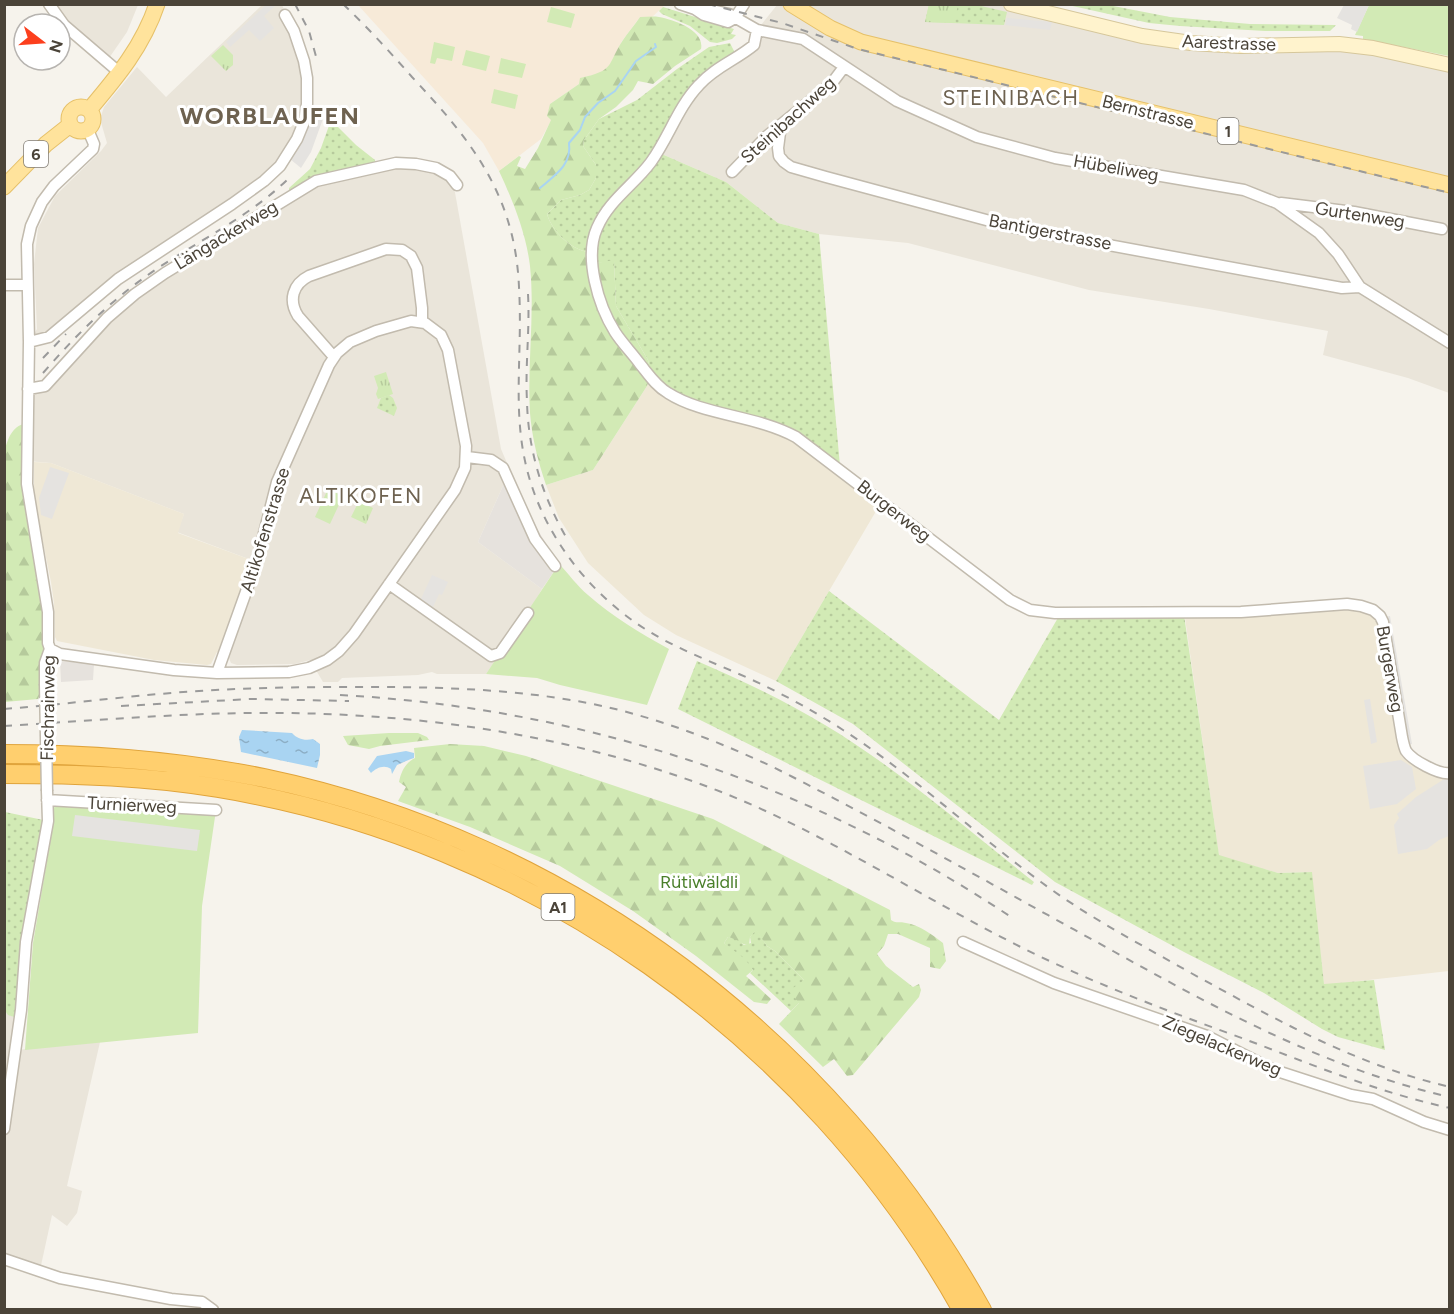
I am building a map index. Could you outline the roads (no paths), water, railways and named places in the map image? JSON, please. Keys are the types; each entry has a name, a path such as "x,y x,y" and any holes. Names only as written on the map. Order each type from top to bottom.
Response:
{"highway":[{"name":"A1","path":"4,754 56,754 149,761 220,770 301,787 380,809 436,830 516,865 574,896 638,935 689,971 743,1015 793,1061 846,1117 898,1180 947,1251 982,1310"},
{"name":"A1","path":"4,774 104,776 170,781 239,792 307,807 374,826 447,853 508,880 565,911 622,946 678,985 747,1042 788,1081 839,1136 882,1189 926,1252 962,1310"}],"main road":[{"path":"89,110 120,73 148,30 158,4"},
{"name":"Bernstrasse","path":"791,4 861,42 1449,185"},
{"name":"Bernstrasse","path":"811,4 834,20 883,46"},
{"path":"81,107 89,110 93,119 92,126 88,130 77,131 70,125 69,118 73,110 81,107"},
{"name":"6","path":"4,186 46,144 70,125"}],"street":[{"path":"49,4 64,25 120,73"},
{"path":"680,4 704,15 728,22 735,18 744,4"},
{"name":"Aarestrasse","path":"1011,4 1161,39 1240,46 1338,44 1373,48 1449,65"},
{"path":"29,342 49,337 118,279 264,181 285,159 304,122 308,93 300,47 285,15"},
{"name":"Hübeliweg","path":"735,18 757,30 803,39 897,101 954,128 1001,145 1055,158 1244,190 1277,203 1319,233 1338,254 1360,287 1449,343"},
{"name":"Burgerweg","path":"757,30 754,45 713,72 691,95 655,156 613,202 593,238 591,264 606,312 615,331 650,377 661,388 681,400 765,423 796,437 1010,600 1030,610 1055,613 1241,612 1337,604 1361,606 1372,610 1380,616 1383,622 1406,751 1438,772 1449,773"},
{"name":"Steinibachweg","path":"732,171 781,125 831,83 844,67"},
{"name":"Bantigerstrasse","path":"781,125 778,148 779,156 784,162 826,177 1016,228 1342,288 1360,287"},
{"name":"Fischrainweg","path":"4,1129 21,1010 26,942 48,821 45,663 50,649 46,595 27,484 29,342 27,244 35,217 50,191 93,149 94,144 88,130"},
{"name":"Längackerweg","path":"28,389 45,386 107,318 165,273 316,181 396,163 436,168 450,176 456,184"},
{"name":"Gurtenweg","path":"1277,203 1354,212 1442,230"},
{"path":"50,649 56,653 217,674 289,672 303,669 322,663 349,641 459,484 464,473 465,441 446,345 437,331 422,322 417,268 411,256 402,250 386,249 309,276 299,282 292,297 294,308 298,316 334,357"},
{"path":"4,285 27,285"},
{"name":"Altikofenstrasse","path":"217,674 257,561 274,489 334,357 345,346 360,337 403,322 422,322"},
{"path":"466,457 491,460 503,468 535,539 555,566"},
{"path":"389,584 493,656 500,653 528,613"},
{"name":"Turnierweg","path":"47,795 216,810"},
{"name":"Ziegelackerweg","path":"963,942 1054,983 1208,1036 1274,1070 1351,1095 1373,1099 1424,1122 1449,1130"},
{"path":"4,1259 60,1278 171,1299 202,1302 213,1310"}],"water":[{"path":"242,730 292,733 301,739 313,739 320,744 317,768 241,752 239,737"},
{"path":"406,751 414,753 414,758 397,765 392,774 391,769 386,767 378,768 371,773 368,769 377,756"}],"waterway":[{"name":"STEINIBACH","path":"540,188 557,174 565,163 569,143 580,130 585,117 598,103 615,91 636,61 656,47 655,44"}],"railway":[{"path":"295,4 309,31 317,60"},
{"path":"343,4 387,49 453,124 487,172 499,197 509,224 516,254 520,319 519,407 526,464 534,493 558,542 597,591 646,630 688,652 773,690 869,747 1041,882 1114,930 1317,1039 1415,1078 1450,1087"},
{"path":"708,4 782,23 858,49 1450,193"},
{"path":"43,373 82,331 124,293 155,270 258,205 288,179"},
{"path":"528,294 527,388 530,438 545,492 569,542"},
{"path":"43,358 66,334"},
{"path":"4,709 221,690 403,687 485,690 539,695 616,709 707,739 773,767 901,834 1194,995 1276,1036 1362,1071 1450,1097"},
{"path":"340,695 430,703 518,716 605,736 690,761 774,791 855,828 934,870 1011,917"},
{"path":"121,706 251,699 349,701"},
{"path":"4,726 157,716 249,713 371,716 493,730 613,756 671,774 765,811 835,846 1036,955 1095,981 1347,1078 1398,1095 1450,1108"}],"district":[{"name":"STEINIBACH","path":"1011,97"},
{"name":"WORBLAUFEN","path":"270,115"},
{"name":"ALTIKOFEN","path":"361,495"}],"park label":[{"name":"Rütiwäldli","path":"699,882"}]}
